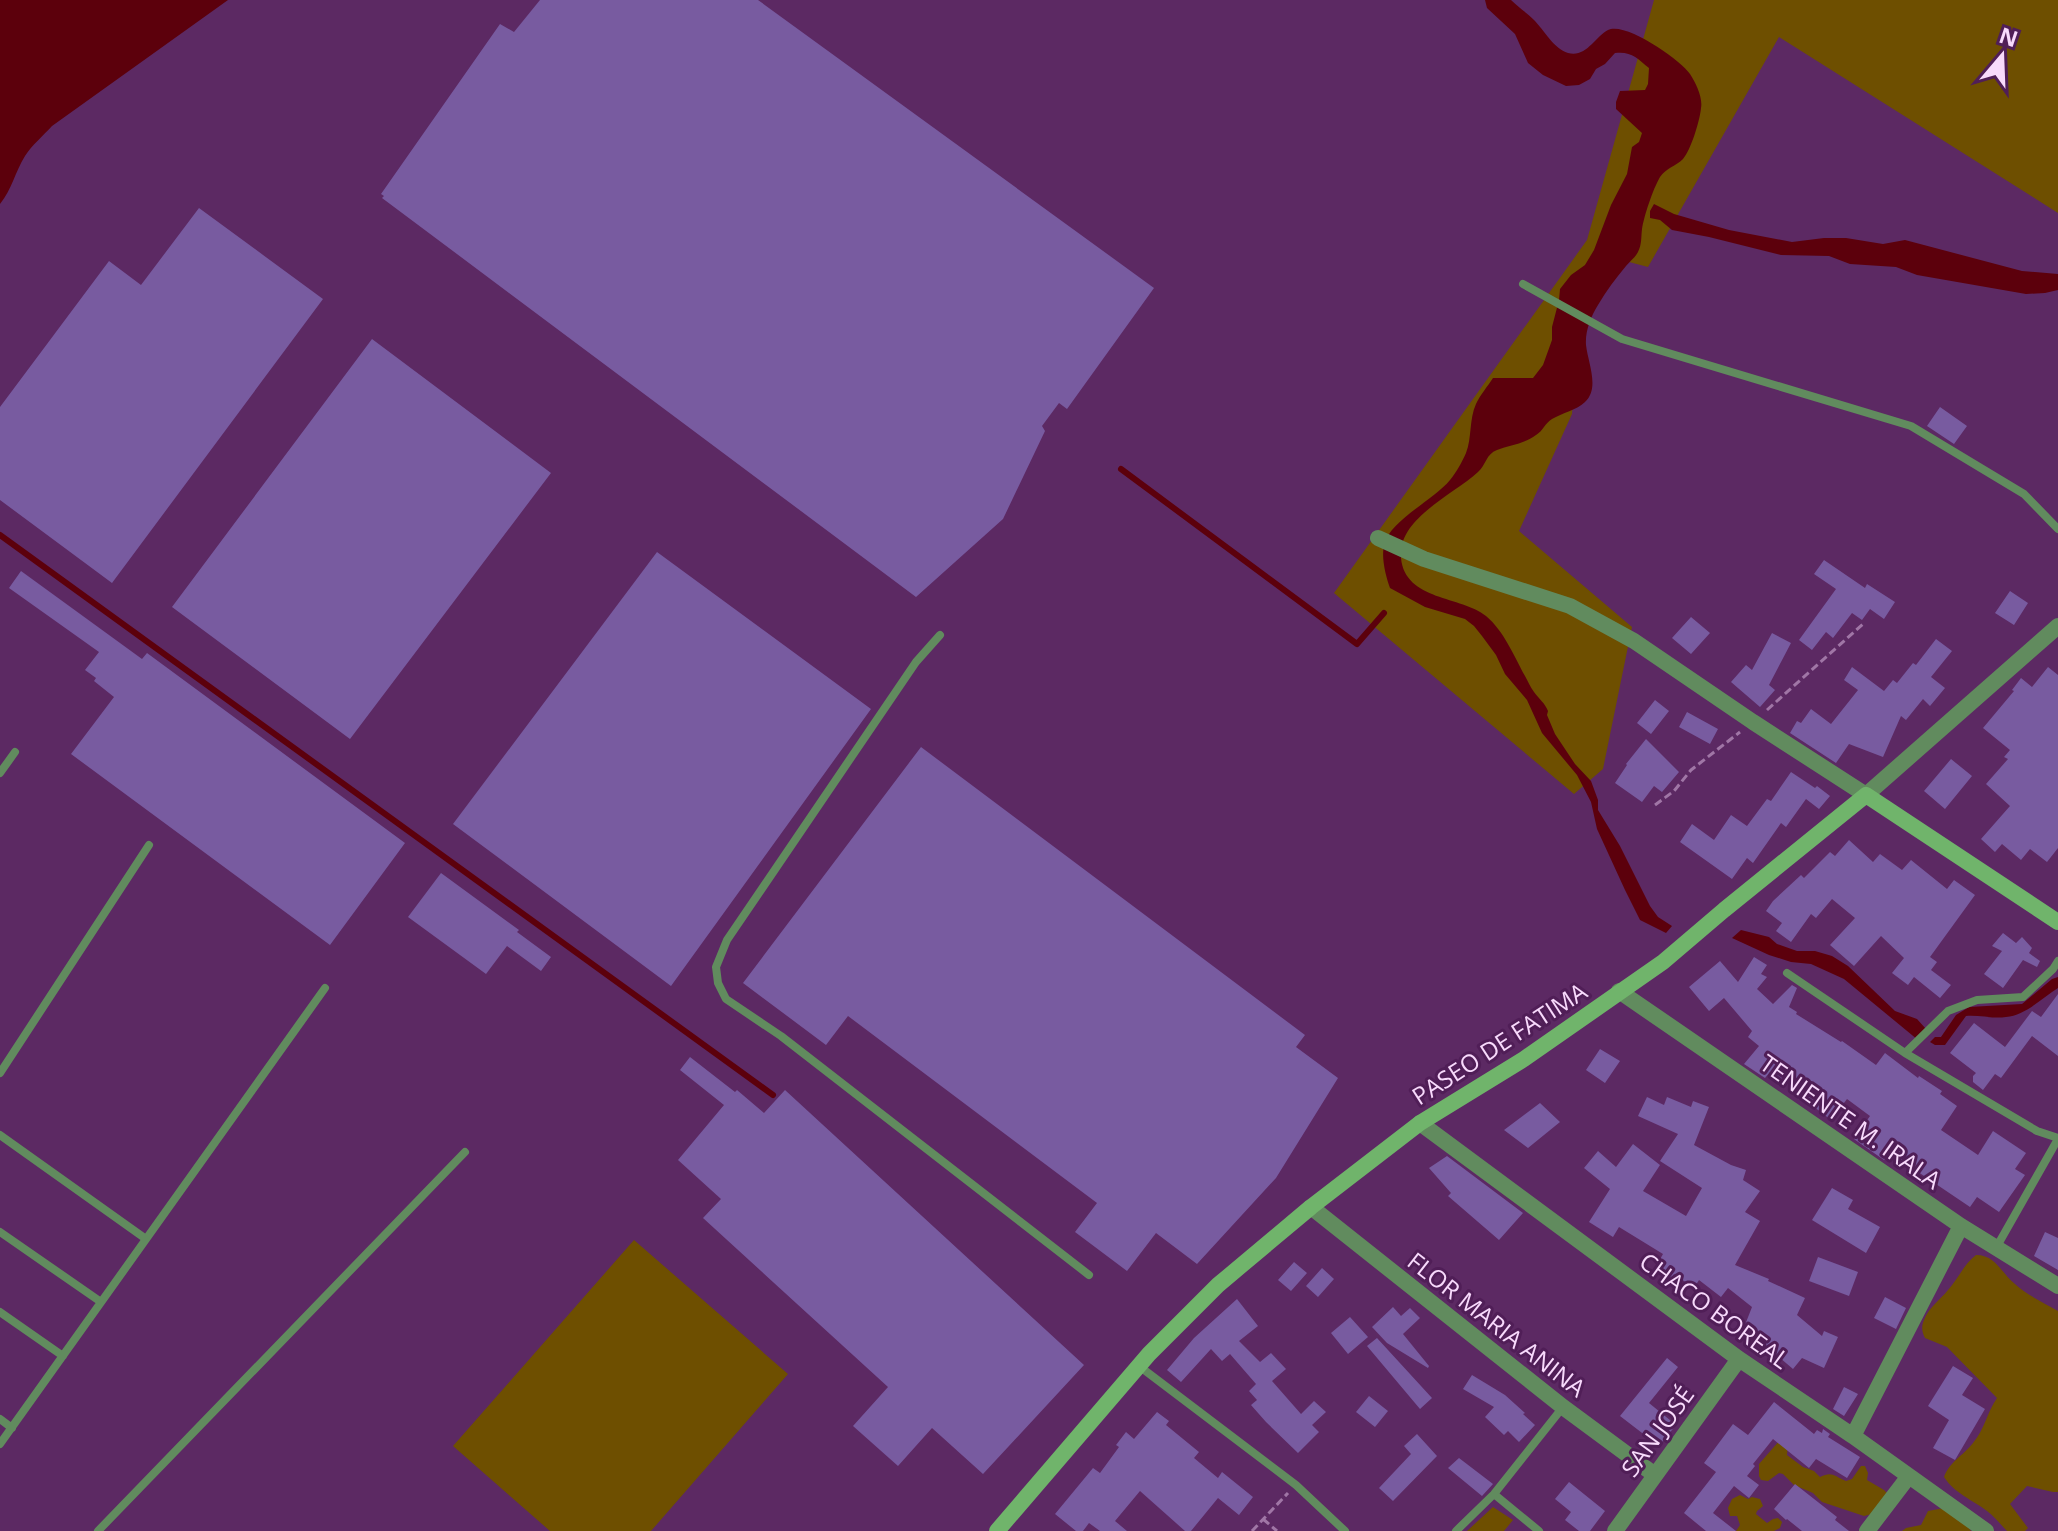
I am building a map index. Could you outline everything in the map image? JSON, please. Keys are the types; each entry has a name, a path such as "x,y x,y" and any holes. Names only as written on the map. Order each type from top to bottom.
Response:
{"street":[{"path":"1378,538 1424,559 1570,606 1634,641 2058,922"},
{"name":"PASEO DE FATIMA","path":"997,1531 1139,1366 1218,1285 1311,1207 1420,1123 1524,1059 1663,962 1866,795 2058,626"},
{"name":"TENIENTE M. IRALA","path":"1619,991 1961,1226 2058,1286"},
{"name":"CHACO BOREAL","path":"1420,1123 1739,1359 1986,1531"},
{"name":"FLOR MARIA ANINA","path":"1311,1207 1563,1407 1655,1475"},
{"path":"1853,1436 1961,1226"},
{"name":"SAN JOSÉ","path":"1615,1531 1739,1359"},
{"path":"1867,1531 1909,1476"}],"lane":[{"path":"1523,284 1622,339 1911,426 2024,494 2058,529"},
{"path":"940,635 916,662 727,940 716,967 718,983 726,999 781,1036 1089,1275"},
{"path":"0,773 15,752"},
{"path":"0,1073 149,845"},
{"path":"1905,1053 1948,1011 1977,1000 2023,997 2058,961"},
{"path":"1787,973 1905,1053 2037,1131 2058,1139 1996,1248"},
{"path":"0,1444 325,988"},
{"path":"0,1135 146,1239"},
{"path":"98,1531 465,1152"},
{"path":"0,1232 101,1302"},
{"path":"0,1312 63,1356"},
{"path":"1139,1366 1296,1485 1345,1531"},
{"path":"1456,1531 1494,1494 1563,1407"},
{"path":"0,1419 12,1428"},
{"path":"1494,1494 1539,1531"}],"path":[{"path":"1252,1531 1296,1485"},
{"path":"1263,1519 1277,1531"}],"shaded area":[{"path":"0,0 228,0 52,126 25,156 0,204"},
{"path":"1485,0 1511,0 1568,53 1585,50 1608,30 1627,31 1639,36 1685,68 1695,82 1701,100 1697,127 1686,155 1662,174 1655,188 1638,252 1608,290 1591,319 1586,340 1592,375 1589,396 1578,407 1550,421 1531,438 1491,454 1478,472 1417,520 1402,544 1401,558 1405,572 1423,590 1476,610 1498,629 1531,688 1547,708 1555,734 1591,781 1598,810 1650,906 1658,917 1672,926 1666,933 1640,920 1597,829 1591,802 1577,775 1542,733 1527,700 1505,674 1482,636 1465,619 1425,607 1390,588 1384,567 1383,550 1388,536 1403,519 1443,488 1459,467 1468,447 1476,404 1493,378 1533,378 1543,365 1552,340 1560,289 1571,275 1585,265 1594,250 1627,174 1632,147 1639,142 1642,133 1616,109 1616,102 1620,91 1645,90 1649,68 1630,54 1615,53 1596,69 1590,79 1579,85 1566,86 1543,75 1528,63 1515,34 1487,8"},
{"path":"1654,0 2058,0 2058,213 1779,37 1648,267 1614,258 1578,335 1572,414 1519,531 1632,627 1603,769 1574,794 1334,593 1587,240"},
{"path":"1654,204 1674,214 1729,230 1792,242 1846,238 1883,244 1905,240 2022,271 2058,274 2058,290 2026,294 1917,275 1896,267 1850,264 1829,256 1781,255 1672,230 1660,220 1650,218"},
{"path":"1741,930 1769,937 1777,944 1797,951 1815,951 1832,956 1848,966 1895,1011 1917,1019 1926,1029 1918,1040 1844,979 1811,964 1769,955 1732,938"},
{"path":"2058,977 2058,988 2034,1006 2013,1016 1966,1016 1945,1045 1930,1042 1935,1037 1941,1037 1956,1015 1969,1007 2022,1004"},
{"path":"634,1240 788,1374 651,1531 550,1531 453,1446"},
{"path":"1976,1255 1989,1258 2020,1288 2058,1311 2058,1492 2027,1486 2010,1504 2028,1528 2025,1531 2007,1531 1990,1513 1959,1492 1944,1477 1977,1438 1997,1398 1947,1347 1925,1338 1922,1325 1929,1311"},
{"path":"1780,1440 1788,1443 1787,1455 1820,1477 1830,1474 1846,1481 1852,1479 1861,1466 1865,1466 1867,1480 1890,1496 1876,1513 1864,1516 1822,1502 1813,1493 1794,1485 1783,1474 1779,1473 1768,1481 1761,1480 1759,1464"},
{"path":"1740,1495 1760,1499 1763,1506 1756,1514 1767,1523 1778,1518 1782,1522 1780,1528 1774,1531 1736,1531 1740,1525 1737,1516 1730,1516 1728,1508 1732,1499"},
{"path":"1493,1507 1513,1520 1504,1531 1467,1531"},
{"path":"1944,1508 1961,1518 1971,1531 1902,1531 1921,1525 1928,1511"}],"building":[{"path":"540,0 758,0 1154,288 1067,409 1059,403 1042,426 1045,431 1003,519 916,597 382,198 384,196 381,194 500,24 514,32"},
{"path":"199,208 323,299 112,583 0,500 0,407 109,261 141,285"},
{"path":"372,339 551,473 350,739 172,607"},
{"path":"1940,407 1967,426 1954,444 1927,426"},
{"path":"657,552 871,709 671,986 453,824"},
{"path":"1824,560 1865,588 1867,584 1895,602 1884,619 1870,609 1862,620 1852,613 1833,638 1826,632 1812,650 1799,640 1836,589 1814,574"},
{"path":"21,571 142,659 147,653 405,843 330,945 71,754 114,697 85,670 99,652 9,588"},
{"path":"2010,591 2028,603 2014,625 1995,613"},
{"path":"1691,617 1710,633 1691,654 1672,638"},
{"path":"1772,633 1791,643 1769,685 1775,690 1760,707 1731,682 1746,665 1752,670"},
{"path":"1936,639 1952,651 1931,677 1945,688 1930,706 1923,699 1906,720 1901,716 1883,757 1849,744 1836,763 1790,733 1797,721 1801,723 1811,709 1831,724 1858,690 1844,680 1852,667 1884,691 1893,680 1897,683 1913,663 1916,665"},
{"path":"2048,667 2058,675 2058,848 2047,862 2030,849 2021,860 2002,844 1995,852 1981,839 2010,806 1986,784 2008,759 2004,757 2010,750 1983,728 2021,678 2032,687"},
{"path":"1655,700 1669,711 1651,734 1637,723"},
{"path":"1687,712 1718,729 1710,744 1679,727"},
{"path":"1646,739 1679,772 1662,792 1654,786 1642,802 1615,783"},
{"path":"921,747 1305,1035 1296,1047 1338,1078 1276,1178 1197,1264 1156,1233 1127,1271 1075,1232 1097,1203 848,1016 826,1045 743,983"},
{"path":"1951,759 1972,776 1945,809 1924,791"},
{"path":"1791,772 1830,796 1819,809 1806,799 1786,827 1781,823 1753,863 1747,858 1732,879 1680,842 1692,824 1714,840 1731,815 1747,826 1767,799 1771,801"},
{"path":"1849,840 1873,862 1880,854 1902,870 1911,860 1947,889 1954,880 1975,895 1930,957 1937,962 1931,970 1951,985 1940,998 1914,977 1908,985 1892,973 1904,958 1881,936 1854,966 1830,945 1855,918 1832,899 1816,918 1811,914 1791,942 1776,931 1782,923 1766,911 1773,901 1801,875 1804,878 1830,852 1835,856"},
{"path":"441,873 551,957 541,971 507,946 486,974 408,917"},
{"path":"2003,933 2016,943 2022,937 2032,948 2029,953 2040,961 2037,967 2023,960 2003,988 1984,974 2002,951 1992,946"},
{"path":"1754,957 1767,965 1761,974 1767,977 1757,989 1773,1004 1792,985 1797,988 1789,1007 1796,1014 1876,1065 1885,1053 1918,1078 1942,1091 1940,1094 1957,1106 1941,1130 1978,1155 1993,1131 2026,1153 2015,1169 2025,1175 1999,1212 1977,1197 1970,1207 1890,1153 1884,1160 1854,1139 1870,1116 1847,1099 1831,1120 1804,1099 1807,1095 1770,1072 1765,1078 1744,1064 1759,1046 1748,1037 1752,1031 1724,998 1709,1011 1689,987 1720,961 1738,982"},
{"path":"2058,994 2058,1056 2032,1036 2001,1078 1995,1074 1983,1090 1973,1082 1976,1073 1950,1053 1974,1023 2005,1047 2032,1011 2041,1017"},
{"path":"1600,1049 1620,1061 1605,1083 1586,1070"},
{"path":"690,1057 764,1113 785,1090 1084,1365 983,1474 932,1428 898,1466 853,1426 888,1387 703,1218 721,1199 678,1160 724,1105 680,1070"},
{"path":"1647,1097 1664,1105 1667,1097 1691,1107 1693,1101 1709,1107 1694,1145 1746,1170 1743,1180 1760,1191 1745,1212 1760,1221 1735,1265 1805,1298 1797,1315 1822,1336 1824,1331 1838,1337 1824,1368 1802,1358 1793,1369 1751,1333 1743,1330 1752,1307 1728,1288 1721,1297 1699,1280 1694,1288 1674,1274 1670,1280 1654,1270 1663,1254 1619,1227 1613,1237 1589,1222 1610,1189 1584,1168 1598,1151 1616,1167 1633,1144 1660,1165 1643,1191 1686,1216 1702,1188 1660,1161 1678,1134 1638,1116"},
{"path":"1540,1103 1560,1122 1528,1148 1504,1130"},
{"path":"1447,1156 1523,1213 1499,1240 1448,1196 1451,1193 1429,1168"},
{"path":"1832,1188 1853,1200 1848,1209 1880,1227 1866,1253 1812,1220"},
{"path":"2045,1232 2058,1238 2058,1270 2034,1256"},
{"path":"1818,1257 1858,1272 1849,1296 1809,1281"},
{"path":"1294,1262 1307,1273 1291,1291 1278,1280"},
{"path":"1322,1268 1334,1279 1318,1297 1306,1286"},
{"path":"1885,1297 1906,1308 1896,1329 1874,1318"},
{"path":"1237,1299 1258,1326 1239,1341 1260,1362 1271,1353 1286,1369 1272,1381 1301,1414 1314,1401 1326,1412 1312,1425 1319,1432 1298,1453 1251,1405 1257,1400 1249,1391 1256,1384 1230,1354 1222,1361 1211,1349 1181,1382 1167,1370 1194,1338"},
{"path":"1393,1307 1401,1316 1410,1308 1420,1318 1403,1334 1428,1368 1387,1343 1372,1327"},
{"path":"1350,1317 1368,1337 1348,1354 1331,1333"},
{"path":"1377,1338 1432,1398 1420,1409 1367,1346"},
{"path":"1667,1358 1678,1367 1649,1403 1676,1425 1659,1446 1620,1416"},
{"path":"1953,1366 1973,1378 1962,1395 1985,1409 1955,1460 1933,1448 1949,1420 1928,1406"},
{"path":"1472,1375 1505,1395 1535,1425 1519,1442 1508,1431 1504,1435 1485,1417 1494,1407 1463,1389"},
{"path":"1844,1387 1858,1394 1844,1416 1833,1409"},
{"path":"1369,1396 1388,1411 1375,1427 1356,1412"},
{"path":"1774,1402 1814,1434 1817,1430 1822,1433 1823,1429 1830,1434 1828,1437 1860,1457 1847,1478 1816,1459 1809,1468 1773,1439 1747,1476 1759,1485 1749,1498 1734,1486 1713,1513 1736,1531 1706,1531 1684,1513 1716,1472 1704,1463 1733,1424 1748,1435"},
{"path":"1157,1412 1169,1421 1166,1425 1199,1452 1194,1458 1218,1478 1222,1472 1253,1497 1239,1515 1218,1498 1191,1531 1185,1531 1140,1491 1115,1521 1127,1531 1100,1531 1089,1523 1083,1531 1076,1531 1055,1514 1093,1468 1100,1473 1126,1432 1134,1439"},
{"path":"1417,1434 1437,1456 1393,1501 1379,1488 1411,1454 1404,1446"},
{"path":"1459,1458 1493,1484 1482,1496 1448,1468"},
{"path":"1569,1482 1605,1511 1590,1531 1579,1531 1565,1520 1571,1512 1555,1499"},
{"path":"1795,1484 1837,1517 1835,1520 1849,1531 1802,1531 1786,1520 1774,1509"}],"waterway":[{"path":"1121,469 1357,644 1384,613"},
{"path":"0,535 773,1095"}]}
